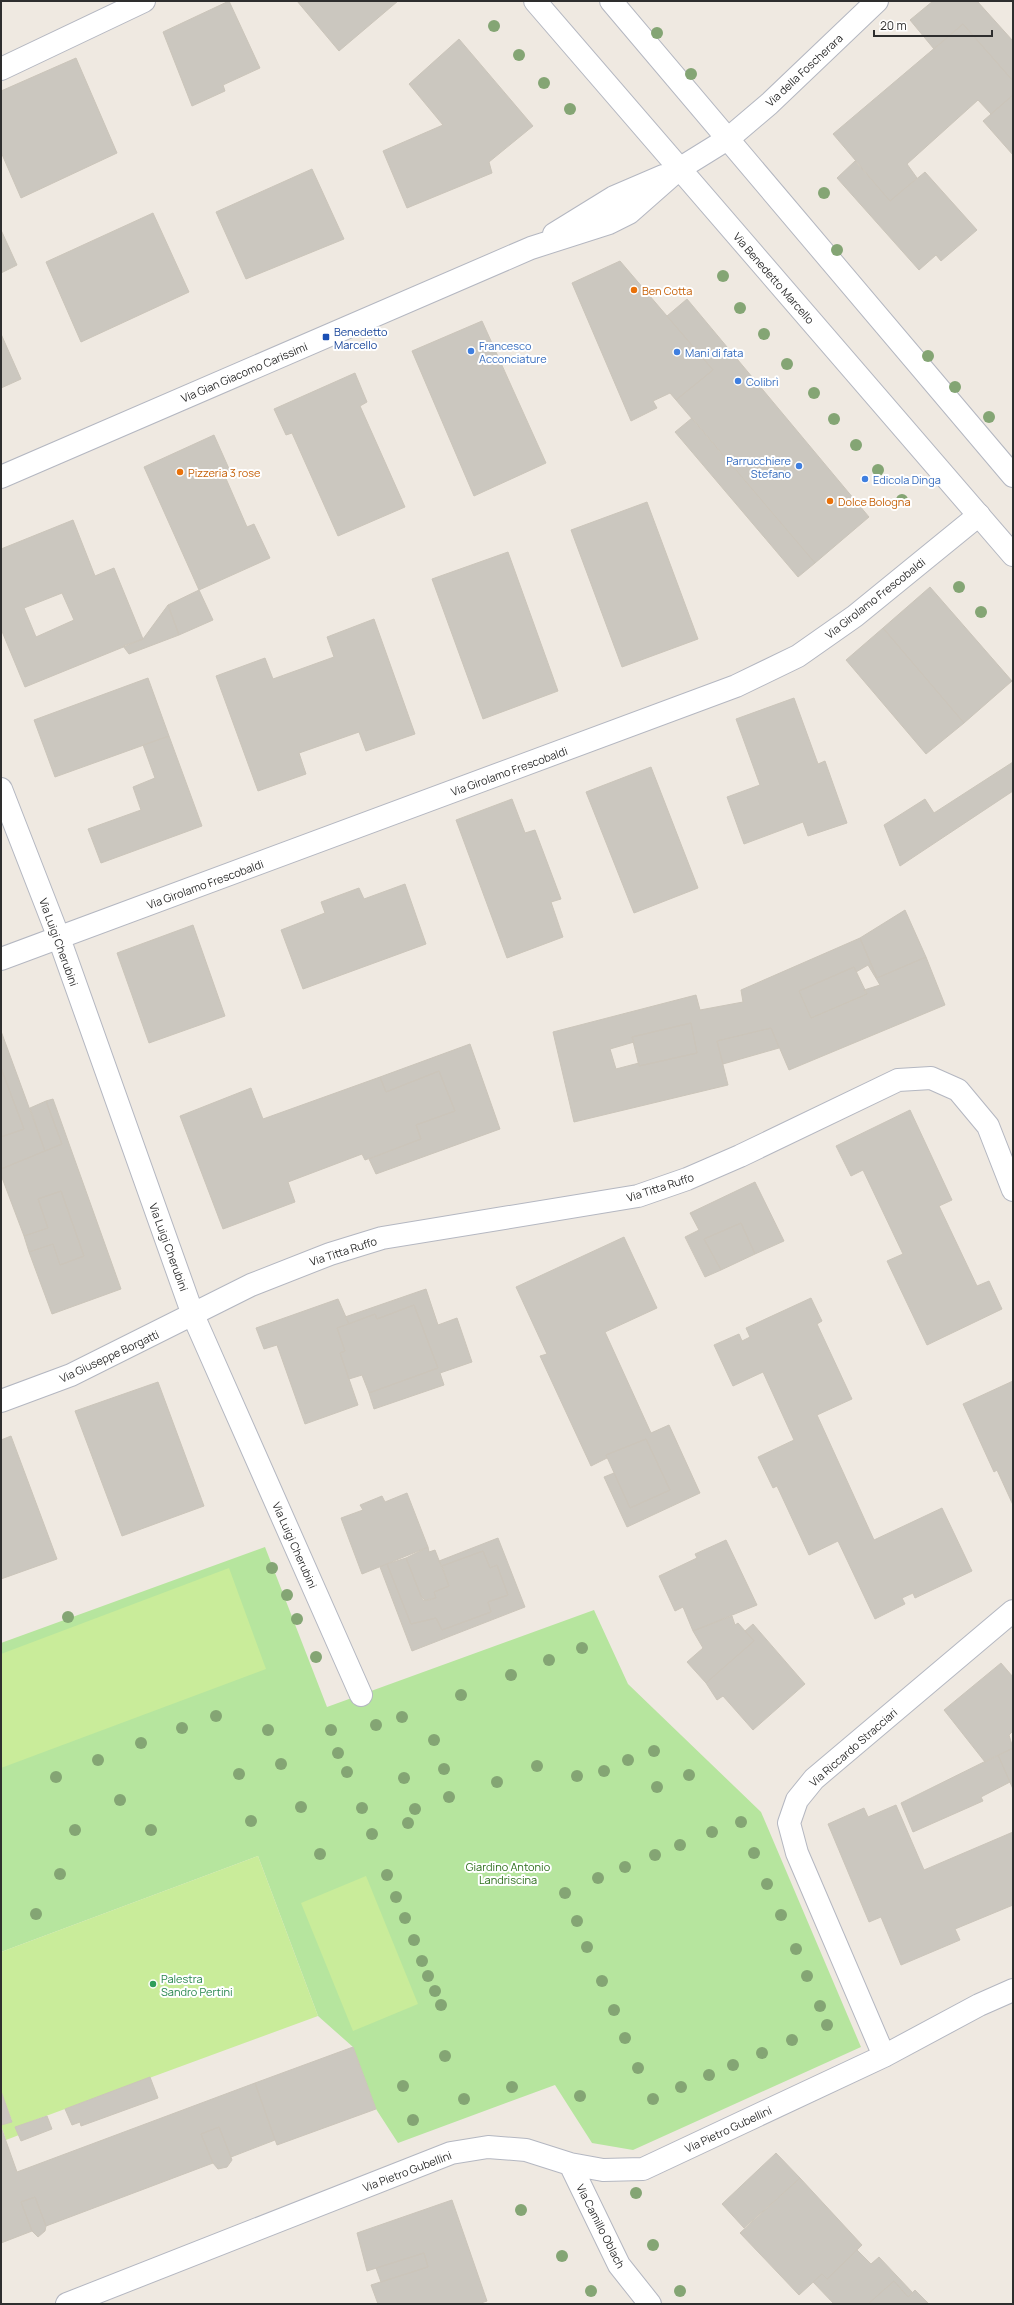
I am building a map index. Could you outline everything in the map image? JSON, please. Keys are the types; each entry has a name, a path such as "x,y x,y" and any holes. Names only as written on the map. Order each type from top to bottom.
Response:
{"street":[{"path":"1,68 144,1"},
{"name":"Via Benedetto Marcello","path":"535,1 1013,555"},
{"path":"611,1 729,138 1013,476"},
{"name":"Via della Foscherara","path":"729,138 769,104 877,1"},
{"name":"Via Gian Giacomo Carissimi","path":"1,477 531,248 614,197 679,169 729,138"},
{"name":"Via Girolamo Frescobaldi","path":"1,960 736,686 798,656 855,616 979,515"},
{"name":"Via Luigi Cherubini","path":"1,789 58,938 193,1315 361,1695"},
{"name":"Via Titta Ruffo","path":"193,1315 251,1286 330,1254 382,1238 638,1196 687,1179 740,1156 898,1080 931,1078 958,1090 988,1126 1013,1190"},
{"name":"Via Giuseppe Borgatti","path":"1,1401 71,1375 193,1315"},
{"name":"Via Riccardo Stracciari","path":"884,2056 797,1853 789,1823 797,1800 814,1779 1013,1611"},
{"name":"Via Pietro Gubellini","path":"67,2304 451,2153 488,2147 526,2150 570,2164 603,2170 643,2169 884,2056 979,2005 1013,1990"},
{"name":"Via Camillo Oblach","path":"570,2164 619,2265 650,2304"}],"green space":[{"name":"Giardino Antonio Landriscina","path":"265,1547 327,1707 594,1610 628,1684 761,1812 861,2047 633,2150 592,2143 555,2085 398,2143 376,2109 353,2047 318,2016 258,1856 1,1952 1,1643"},
{"path":"229,1568 266,1669 1,1768 1,1654"},
{"name":"Palestra Sandro Pertini","path":"258,1856 318,2016 16,2127 19,2135 6,2140 1,2125 12,2121 1,2091 1,1952"},
{"path":"366,1876 418,2004 353,2031 301,1903"}],"building":[{"path":"229,1 260,68 223,85 225,91 192,106 163,32"},
{"path":"297,1 398,1 339,51"},
{"path":"933,1 977,1 1013,41 1013,81 963,24 934,49 910,20"},
{"path":"963,24 1013,81 1013,95 991,114 978,100 907,164 917,178 890,201 833,134"},
{"path":"459,39 533,126 489,162 492,173 407,208 383,151 443,125 409,84"},
{"path":"76,58 117,153 21,198 1,152 1,91"},
{"path":"1013,95 1013,155 983,121"},
{"path":"855,161 890,201 925,172 977,230 941,261 936,255 919,270 837,178"},
{"path":"312,169 344,239 246,279 216,212"},
{"path":"153,213 189,292 81,342 46,262"},
{"path":"1,230 17,265 1,273"},
{"path":"620,261 713,370 676,400 670,393 653,401 657,408 631,421 572,283"},
{"path":"687,299 869,517 815,563 676,400 713,370 667,316"},
{"path":"482,321 546,463 474,496 412,351"},
{"path":"1,334 21,379 1,388"},
{"path":"355,373 367,402 360,406 405,507 338,536 292,433 286,435 274,409"},
{"path":"692,418 815,563 798,577 675,432"},
{"path":"214,435 230,471 224,474 247,527 254,524 270,558 199,590 144,467"},
{"path":"647,502 698,639 622,667 571,530"},
{"path":"73,520 95,576 114,568 143,639 25,687 1,629 1,549","holes":["62,593 74,620 36,637 24,608"]},
{"path":"508,552 558,691 483,719 432,579"},
{"path":"930,587 1012,681 964,723 883,628"},
{"path":"199,590 213,620 179,635 168,605"},
{"path":"168,605 179,635 129,654 123,646 143,639"},
{"path":"374,619 415,734 366,751 359,732 299,753 306,774 258,791 216,676 265,658 273,679 334,657 327,637"},
{"path":"883,628 964,723 926,754 846,660"},
{"path":"148,678 169,736 55,777 34,720"},
{"path":"794,698 818,764 825,761 847,823 808,836 803,822 744,844 727,797 760,785 736,719"},
{"path":"169,736 202,826 101,863 88,829 141,810 133,787 155,778 143,745"},
{"path":"1013,762 1013,791 900,866 884,825 925,799 934,813"},
{"path":"651,767 698,888 634,913 586,792"},
{"path":"512,799 525,833 535,830 561,899 551,902 563,937 507,958 456,820"},
{"path":"405,884 426,944 303,989 281,930 325,913 321,902 359,888 364,899"},
{"path":"905,910 926,957 877,978 860,938"},
{"path":"193,925 225,1016 149,1043 117,953"},
{"path":"860,938 877,978 926,957 945,1005 789,1070 771,1028 717,1041 728,1085 574,1122 553,1032 696,995 700,1010 743,1002 741,990","holes":["868,965 880,985 864,990 867,994 811,1018 799,991 854,967 856,972","691,1023 697,1053 639,1066 639,1063 616,1069 610,1049 634,1042 632,1037"]},
{"path":"854,967 867,994 811,1018 799,991"},
{"path":"691,1023 697,1053 639,1066 632,1037"},
{"path":"771,1028 779,1048 723,1064 717,1041"},
{"path":"1,1031 45,1151 1,1169 1,1137 24,1129 1,1068"},
{"path":"470,1044 500,1129 376,1174 369,1159 421,1139 416,1125 455,1111 439,1071 386,1092 380,1077"},
{"path":"1,1068 24,1129 1,1137"},
{"path":"439,1071 455,1111 416,1125 421,1139 365,1160 362,1154 288,1182 295,1202 223,1229 180,1116 251,1088 263,1119 380,1077 386,1092"},
{"path":"53,1099 121,1289 52,1314 29,1252 53,1244 60,1265 84,1256 61,1191 38,1199 48,1228 24,1236 1,1175 1,1169 62,1144 46,1101"},
{"path":"46,1101 62,1144 45,1151 30,1108"},
{"path":"910,1110 952,1200 939,1206 977,1286 989,1281 1002,1309 927,1345 887,1261 903,1254 863,1170 851,1176 836,1146"},
{"path":"755,1182 784,1241 755,1254 741,1223 704,1239 721,1270 705,1277 685,1237 699,1230 690,1213"},
{"path":"61,1191 84,1256 60,1265 53,1244 29,1252 24,1236 48,1228 38,1199"},
{"path":"741,1223 755,1254 721,1270 704,1239"},
{"path":"624,1237 657,1308 605,1332 651,1433 669,1425 700,1493 627,1527 604,1477 614,1473 630,1508 670,1490 646,1439 606,1455 607,1458 591,1466 540,1356 547,1354 516,1287"},
{"path":"426,1289 438,1325 457,1318 472,1362 440,1373 444,1385 374,1409 369,1393 438,1368 414,1305 377,1319 375,1314 349,1324 345,1317"},
{"path":"811,1298 822,1321 817,1324 852,1399 817,1415 874,1540 942,1508 972,1571 915,1598 913,1593 902,1598 905,1604 875,1619 838,1541 809,1555 777,1486 773,1488 758,1457 794,1440 763,1372 733,1386 714,1345 739,1334 742,1341 750,1337 746,1328"},
{"path":"338,1299 349,1324 337,1328 345,1351 340,1353 358,1405 305,1424 277,1345 264,1349 256,1328"},
{"path":"414,1305 438,1368 369,1393 362,1375 349,1379 340,1353 345,1351 337,1328 375,1314 377,1319"},
{"path":"1013,1381 1013,1505 997,1470 994,1472 963,1404"},
{"path":"158,1382 204,1506 122,1536 75,1411"},
{"path":"11,1436 57,1559 1,1579 1,1440"},
{"path":"646,1439 670,1490 630,1508 606,1455"},
{"path":"407,1493 428,1547 362,1574 341,1518 363,1510 360,1505 382,1496 385,1502"},
{"path":"498,1538 525,1607 412,1651 380,1567 387,1564 411,1624 436,1618 442,1630 491,1612 488,1602 508,1595 497,1565 490,1568 483,1551 442,1566 439,1561"},
{"path":"726,1540 757,1605 693,1631 683,1607 675,1611 659,1576 697,1558 695,1554"},
{"path":"428,1547 429,1552 435,1550 449,1586 434,1592 436,1598 425,1600 421,1596 406,1558"},
{"path":"483,1551 490,1568 497,1565 508,1595 488,1602 491,1612 442,1630 436,1618 411,1624 387,1564 406,1558 423,1600 429,1600 436,1598 434,1592 449,1586 442,1566"},
{"path":"732,1616 735,1625 738,1623 754,1641 706,1683 687,1662 703,1648 693,1631"},
{"path":"753,1624 805,1684 753,1730 723,1696 717,1700 706,1683 754,1641 745,1631"},
{"path":"1001,1663 1013,1677 1013,1731 1009,1735 1013,1748 985,1762 944,1710"},
{"path":"1013,1748 1013,1789 998,1755"},
{"path":"998,1755 1010,1782 981,1797 983,1801 913,1832 901,1803"},
{"path":"896,1805 924,1870 1013,1832 1013,1905 955,1929 960,1940 901,1965 881,1917 869,1922 828,1824 864,1808 868,1817"},
{"path":"353,2047 376,2109 277,2145 255,2083"},
{"path":"150,2077 158,2098 81,2126 80,2122 72,2125 65,2109"},
{"path":"255,2083 275,2140 231,2157 219,2127 201,2134 213,2163 46,2226 35,2197 21,2202 32,2231 1,2243 1,2127 17,2172"},
{"path":"1,2091 12,2122 1,2125"},
{"path":"47,2116 52,2129 21,2141 15,2127"},
{"path":"219,2127 232,2160 227,2167 218,2169 213,2163 201,2134"},
{"path":"776,2153 800,2178 744,2228 722,2204"},
{"path":"800,2178 862,2245 827,2279 822,2274 799,2295 740,2233"},
{"path":"35,2197 46,2226 45,2231 38,2237 32,2231 21,2202"},
{"path":"452,2200 487,2301 478,2304 378,2304 371,2285 428,2267 424,2253 367,2271 357,2233"},
{"path":"857,2250 871,2264 879,2257 913,2293 908,2297 894,2281 868,2304 834,2304 813,2282 822,2274 827,2279"},
{"path":"424,2253 428,2267 381,2282 376,2268"},
{"path":"894,2281 908,2297 915,2290 929,2304 868,2304"}],"place":[{"name":"Ben Cotta","path":"634,290"},
{"name":"Benedetto Marcello","path":"326,337"},
{"name":"Francesco Acconciature","path":"471,351"},
{"name":"Mani di fata","path":"677,352"},
{"name":"Colibrì","path":"738,381"},
{"name":"Parrucchiere Stefano","path":"799,466"},
{"name":"Pizzeria 3 rose","path":"180,472"},
{"name":"Edicola Dinga","path":"865,479"},
{"name":"Dolce Bologna","path":"830,501"},
{"name":"Palestra Sandro Pertini","path":"153,1984"}]}
